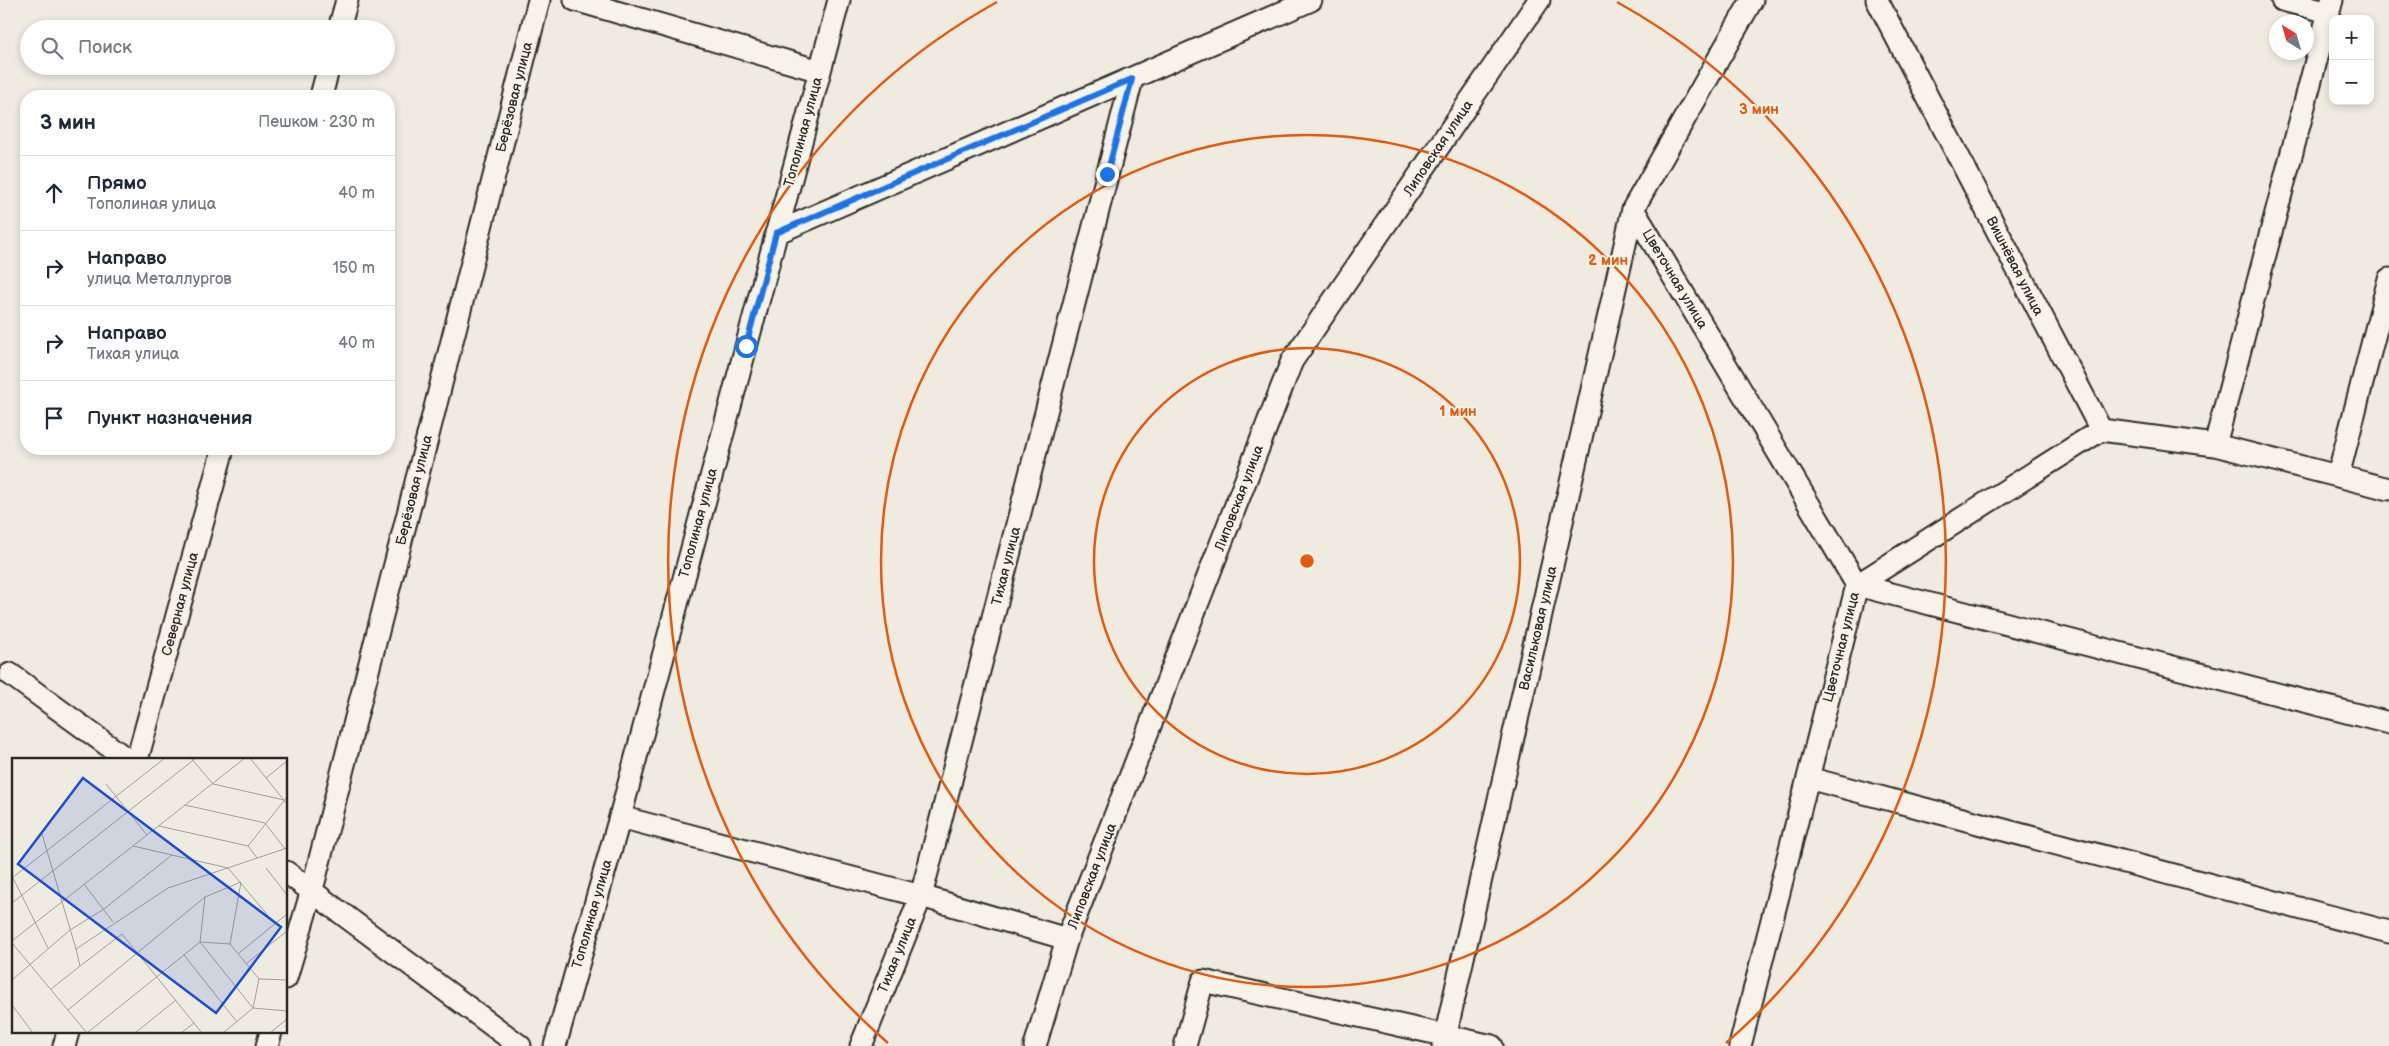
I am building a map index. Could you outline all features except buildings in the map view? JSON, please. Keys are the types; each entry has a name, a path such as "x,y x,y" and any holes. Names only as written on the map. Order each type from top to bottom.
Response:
{"street":[{"path":"341,20 347,0"},
{"name":"Берёзовая улица","path":"288,971 312,890 539,0"},
{"path":"575,0 820,71"},
{"name":"Тополиная улица","path":"555,1046 620,817 838,0"},
{"path":"776,233 1311,0"},
{"name":"Липовская улица","path":"1035,1046 1068,939 1292,361 1539,0"},
{"name":"Васильковая улица","path":"1445,1040 1633,209 1752,0"},
{"name":"Вишнёвая улица","path":"1877,0 2101,430"},
{"path":"2215,445 2330,6 2282,0"},
{"path":"323,90 327,75"},
{"name":"Тихая улица","path":"862,1046 921,896 1132,79"},
{"name":"Цветочная улица","path":"1633,209 1857,585 1740,1046"},
{"path":"2338,476 2389,279"},
{"path":"1857,585 2101,430 2215,445 2389,489"},
{"name":"Северная улица","path":"138,758 221,455"},
{"path":"1857,585 2389,722"},
{"path":"10,674 125,758"},
{"path":"1808,778 2389,932"},
{"path":"620,817 921,896 1068,939"},
{"path":"288,873 520,1046"},
{"path":"1185,1046 1203,981 1445,1040 1492,1046"}],"route":[{"path":"746,346 776,233 1132,79 1107,174"}]}
